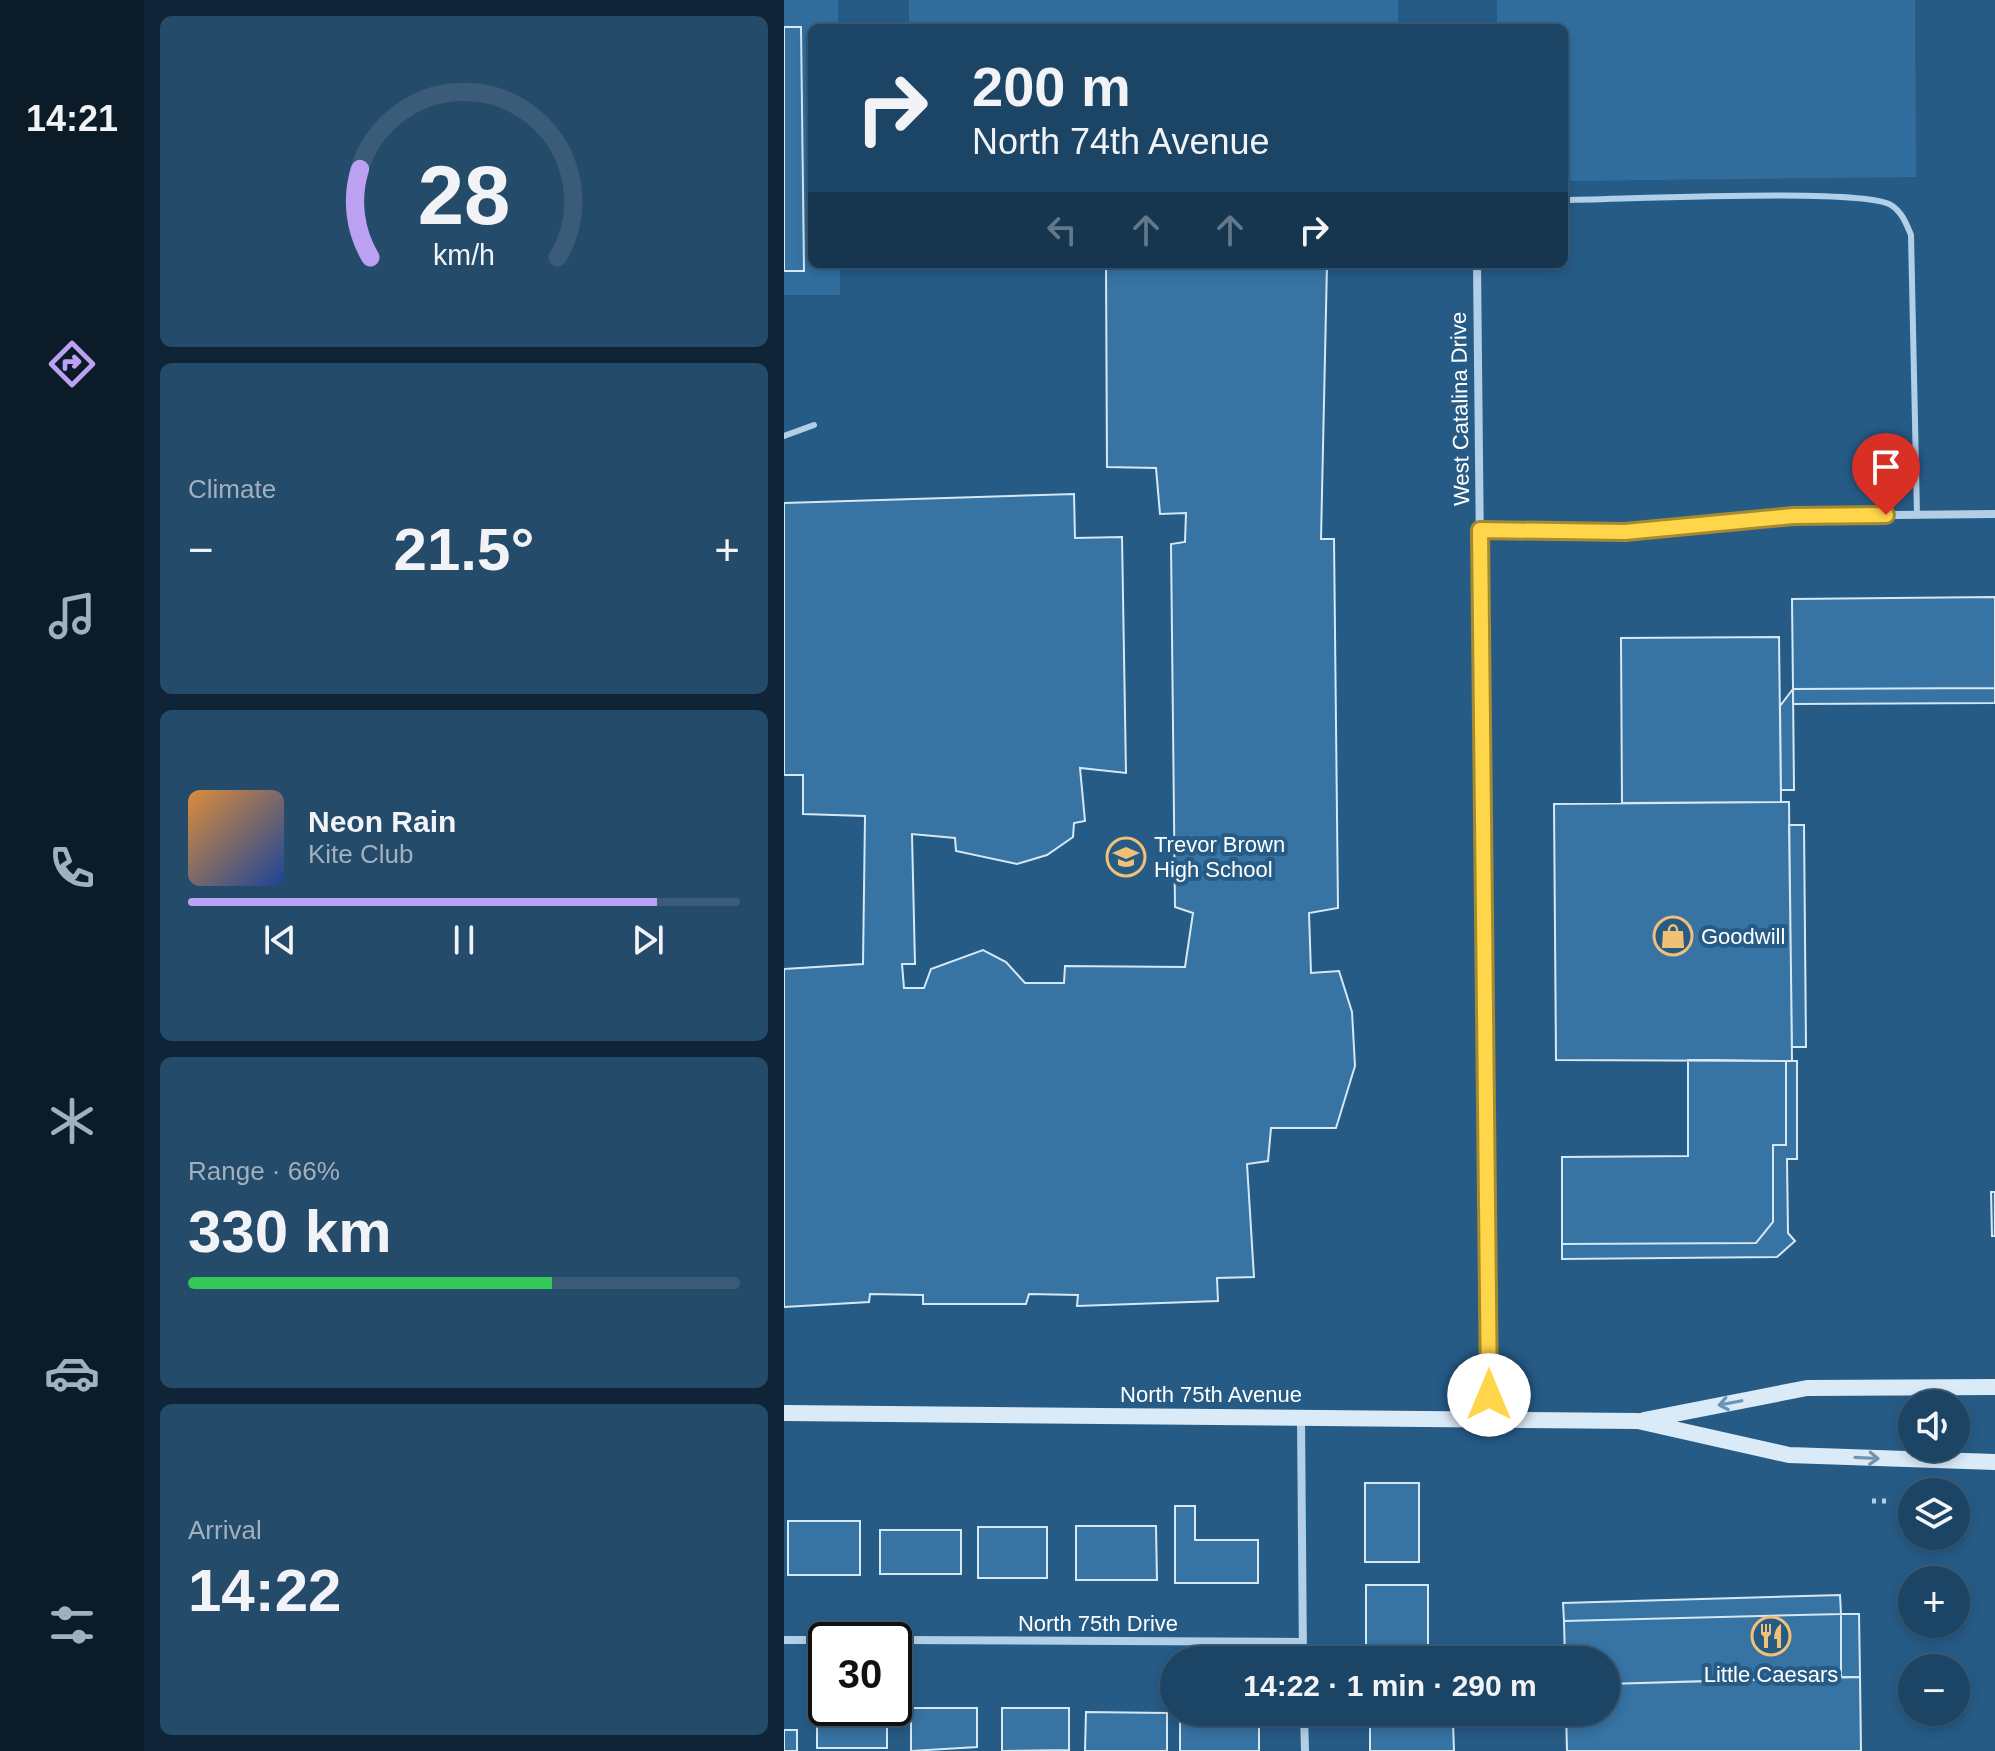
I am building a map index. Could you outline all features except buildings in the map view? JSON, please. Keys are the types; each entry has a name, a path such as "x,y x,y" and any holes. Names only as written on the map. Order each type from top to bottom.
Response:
{"main road":[{"name":"North 75th Avenue","path":"1638,1421 1807,1388 1995,1387"},
{"name":"North 75th Avenue","path":"784,1413 1638,1421 1789,1455 1995,1462"}],"street":[{"name":"West Catalina Drive","path":"1477,268 1489,1418"},
{"path":"1480,530 1625,532 1793,516 1995,514"},
{"path":"1301,1417 1302,1646"},
{"path":"784,1640 808,1640"},
{"name":"North 75th Drive","path":"912,1640 1302,1642"},
{"path":"1304,1726 1305,1751"}],"lane":[{"path":"1568,200 1809,197 1878,200 1891,205 1904,217 1911,235 1917,515"},
{"path":"784,436 814,425"}],"path":[{"path":"1872,1501 1889,1501"}],"shaded area":[{"path":"784,0 838,0 838,24 808,24 808,268 840,268 840,295 784,295"},
{"path":"909,0 1398,0 1398,24 909,24"},
{"path":"1497,0 1915,0 1916,177 1568,181 1568,24 1497,24"}],"place":[{"name":"Trevor Brown High School","path":"1126,857"},
{"name":"Goodwill","path":"1673,936"},
{"name":"Little Caesars","path":"1771,1636"}],"route":[{"path":"1489,1395 1480,530 1625,532 1793,516 1886,515"}]}
